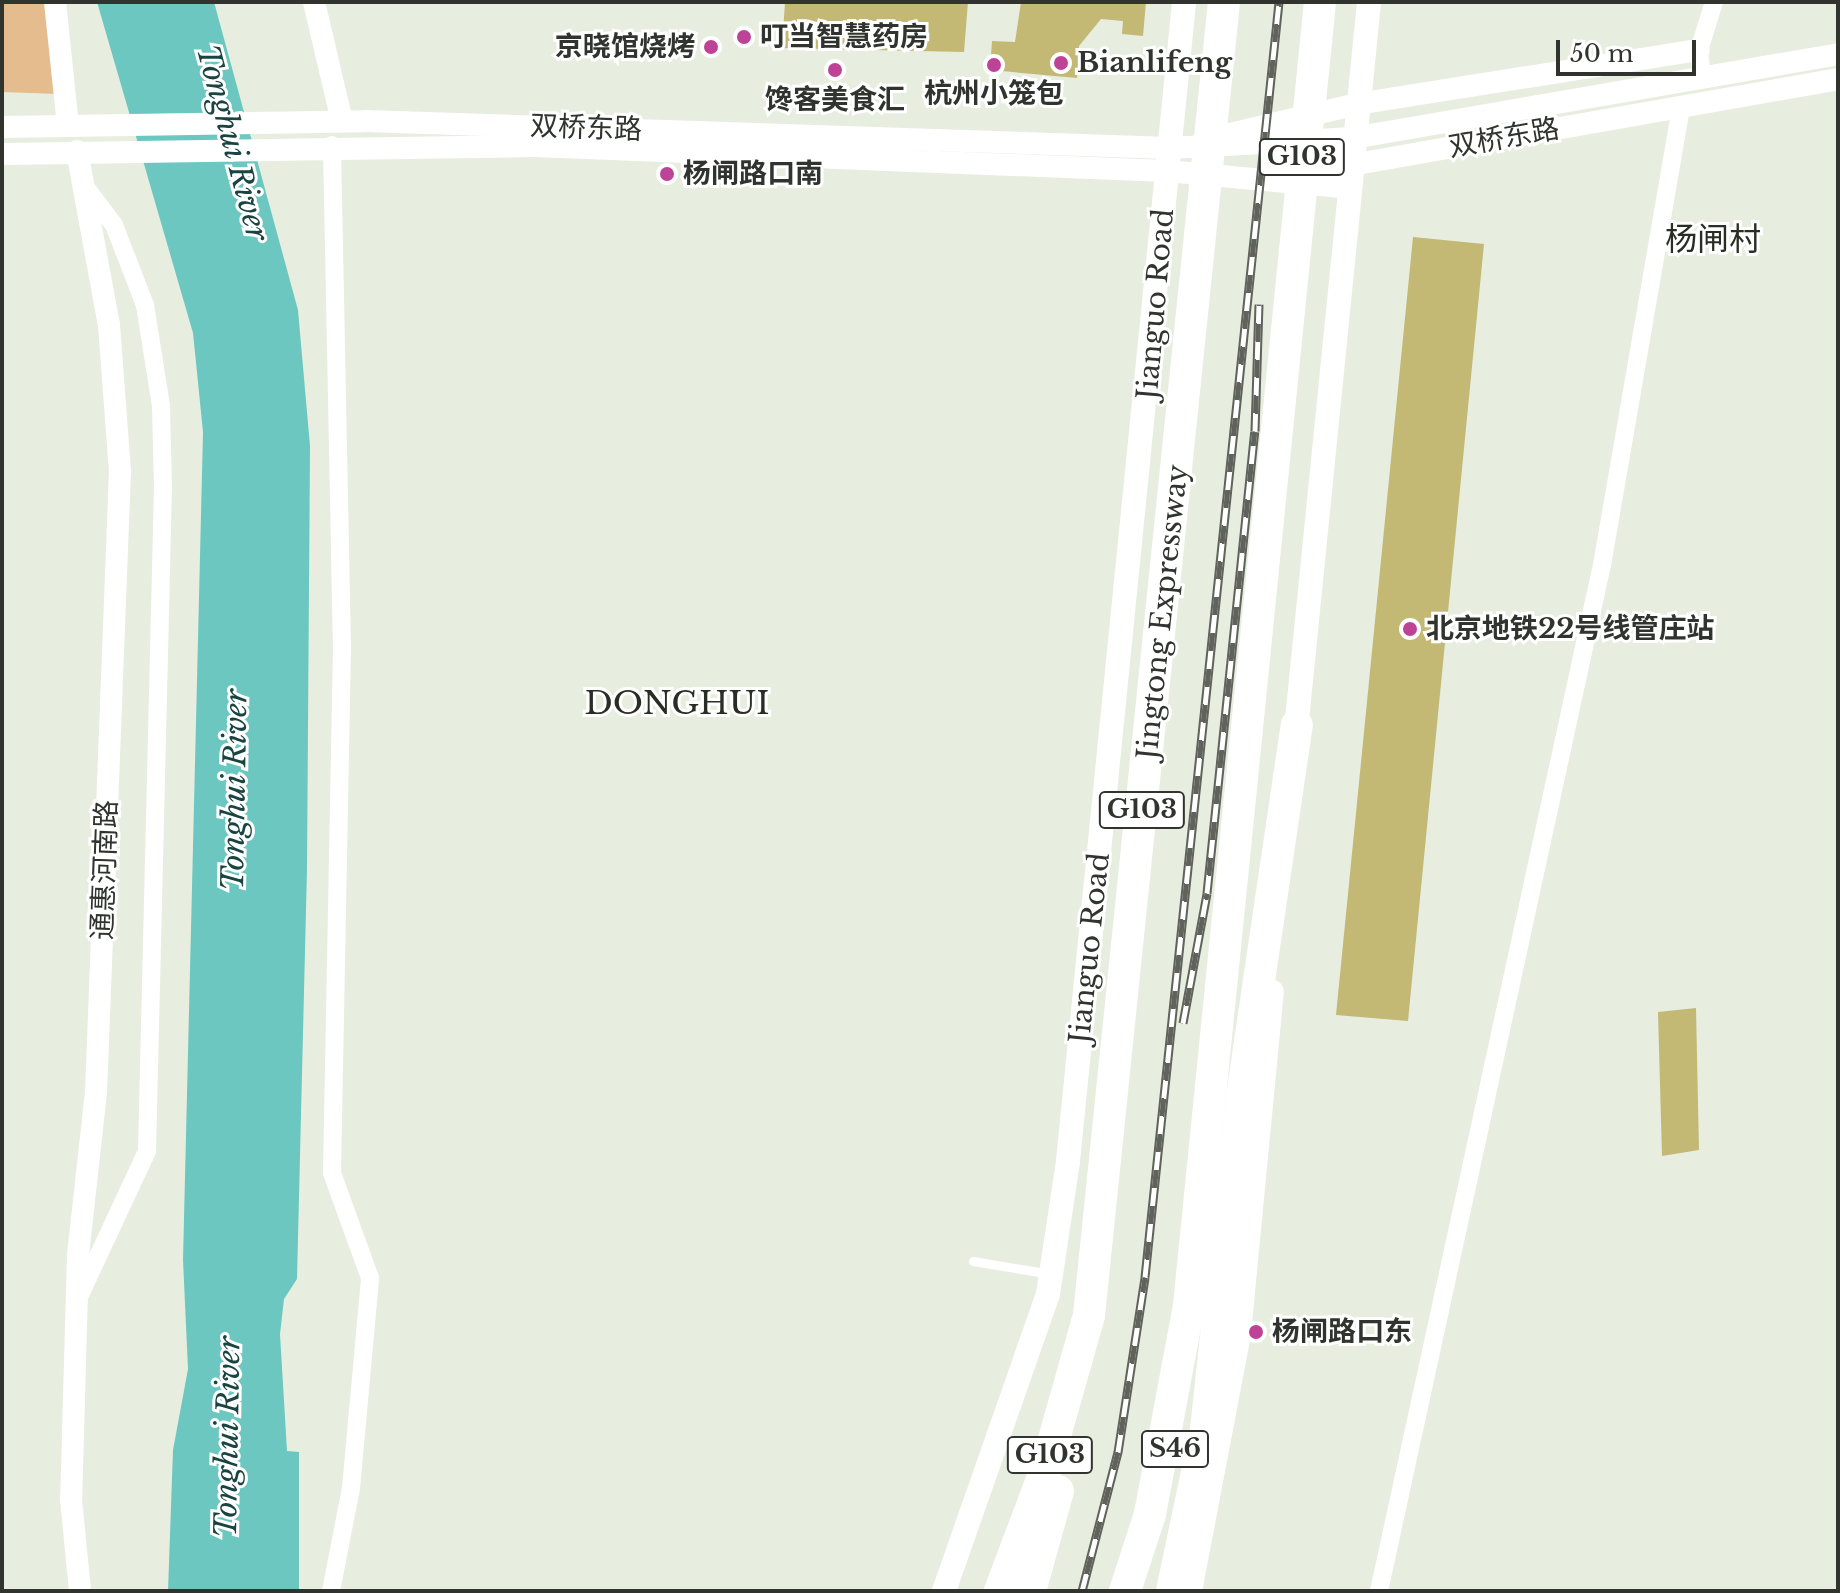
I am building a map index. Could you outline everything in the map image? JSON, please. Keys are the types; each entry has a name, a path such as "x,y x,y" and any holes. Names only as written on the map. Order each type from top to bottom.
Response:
{"highway":[{"name":"G103","path":"1125,1591 1150,1514 1189,1305 1285,306 1319,5"},
{"name":"Jingtong Expressway","path":"1000,1591 1045,1471 1089,1315 1195,305 1223,7"},
{"path":"1172,1591 1206,1429 1242,1096 1297,725"},
{"name":"S46","path":"1149,1591 1170,1502 1189,1305"},
{"path":"1030,1591 1065,1465 1089,1315"}],"main road":[{"name":"Jianguo Road","path":"944,1591 1021,1386 1051,1274 1184,2"},
{"path":"1190,1591 1239,1333 1353,138 1369,2"}],"street":[{"path":"55,2 68,125"},
{"path":"314,2 342,121"},
{"path":"1702,79 1699,50 1714,2"},
{"name":"双桥东路","path":"1169,160 1357,104 1699,50"},
{"name":"双桥东路","path":"2,154 332,145 1169,160 1353,138 1838,54"},
{"name":"双桥东路","path":"2,127 342,121 1169,160 1350,176 1681,106 1838,79"},
{"path":"1379,1591 1602,565 1681,106"},
{"path":"331,1591 351,1488 370,1278 332,1173 342,649 332,145"},
{"name":"通惠河南路","path":"77,151 118,412 120,527 96,1092 76,1303 71,1499 80,1591"},
{"path":"76,1303 147,1151 163,488 161,406 145,305 114,225 84,185"}],"lane":[{"path":"973,1261 1051,1274"}],"shaded area":[{"path":"2,2 50,2 57,94 2,92"}],"water":[{"name":"Tonghui River","path":"97,2 214,2 298,310 310,446 307,869 297,1279 284,1299 280,1334 287,1451 299,1452 299,1591 168,1591 173,1450 188,1369 183,1260 203,432 193,333"}],"building":[{"path":"785,2 968,2 964,52 782,48"},
{"path":"1021,2 1146,2 1143,36 1122,34 1123,21 1101,19 1079,46 1077,78 990,70 992,41 1015,42"},
{"name":"北京地铁22号线管庄站","path":"1413,237 1484,244 1408,1021 1336,1015"},
{"path":"1696,1008 1699,1150 1662,1156 1658,1012"}],"railway":[{"path":"1082,1591 1118,1452 1145,1277 1279,2"},
{"path":"1183,1023 1207,893 1255,431 1259,304"}],"place":[{"name":"叮当智慧药房","path":"744,37"},
{"name":"京晓馆烧烤","path":"711,47"},
{"name":"Bianlifeng","path":"1061,63"},
{"name":"杭州小笼包","path":"994,65"},
{"name":"馋客美食汇","path":"835,70"},
{"name":"杨闸路口南","path":"667,174"},
{"name":"北京地铁22号线管庄站","path":"1410,629"},
{"name":"杨闸路口东","path":"1256,1332"}],"district":[{"name":"杨闸村","path":"1713,239"},
{"name":"DONGHUI","path":"677,703"}]}
